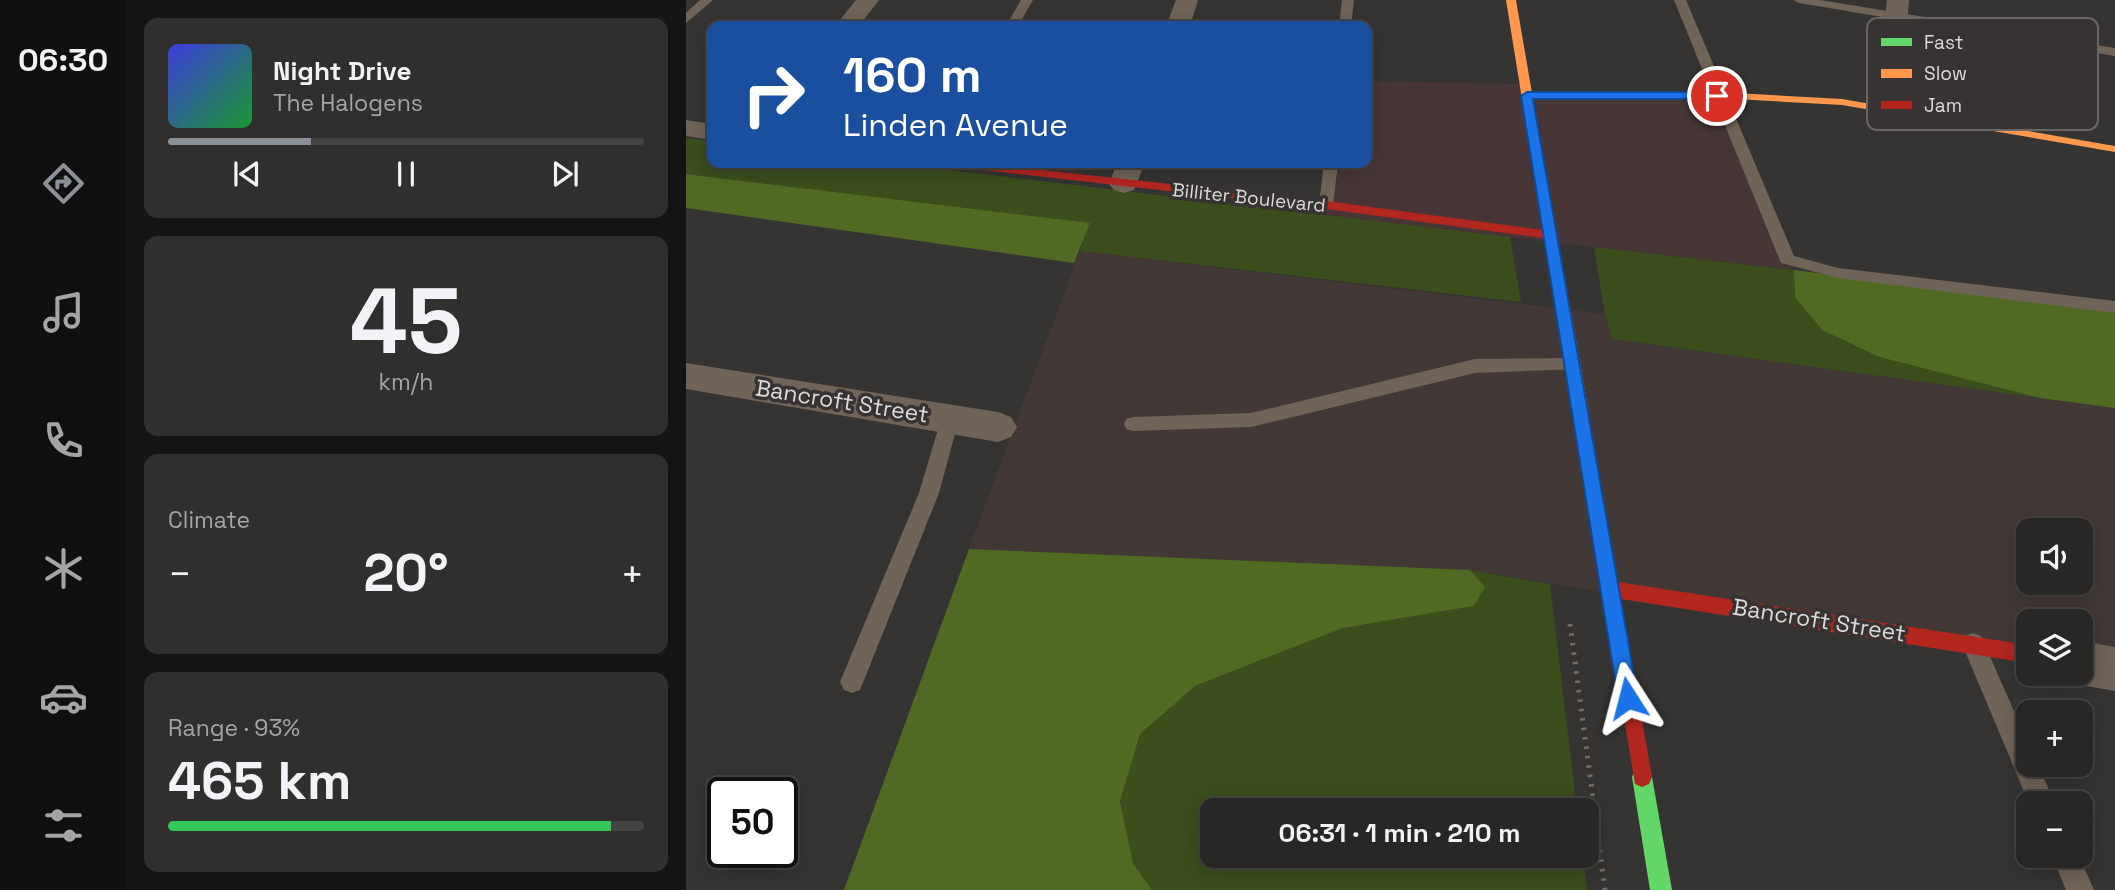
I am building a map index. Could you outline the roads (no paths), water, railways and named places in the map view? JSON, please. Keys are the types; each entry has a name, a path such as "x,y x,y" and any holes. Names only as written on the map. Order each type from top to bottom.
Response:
{"street":[{"path":"851,21 868,0"},
{"path":"1180,21 1187,0"},
{"path":"1510,0 1661,890"},
{"path":"1527,96 1717,96 1867,105"},
{"path":"686,128 707,131"},
{"path":"2010,130 2115,149"},
{"name":"Billiter Boulevard","path":"1030,168 1128,174 1551,236"},
{"name":"Bancroft Street","path":"686,376 998,427"},
{"name":"Bancroft Street","path":"1610,589 2016,652"},
{"path":"2093,665 2115,669"}],"lane":[{"path":"686,19 708,0"},
{"path":"1015,21 1027,0"},
{"path":"1346,21 1348,0"},
{"path":"1680,0 1717,96 1787,259 1839,273 2115,307"},
{"path":"1799,0 1897,8 1947,18"},
{"path":"1326,205 1330,168"},
{"path":"1133,424 1251,420 1475,366 1572,364"},
{"path":"852,682 929,493 950,419"},
{"path":"1972,643 2037,791"},
{"path":"2070,868 2080,890"}]}
